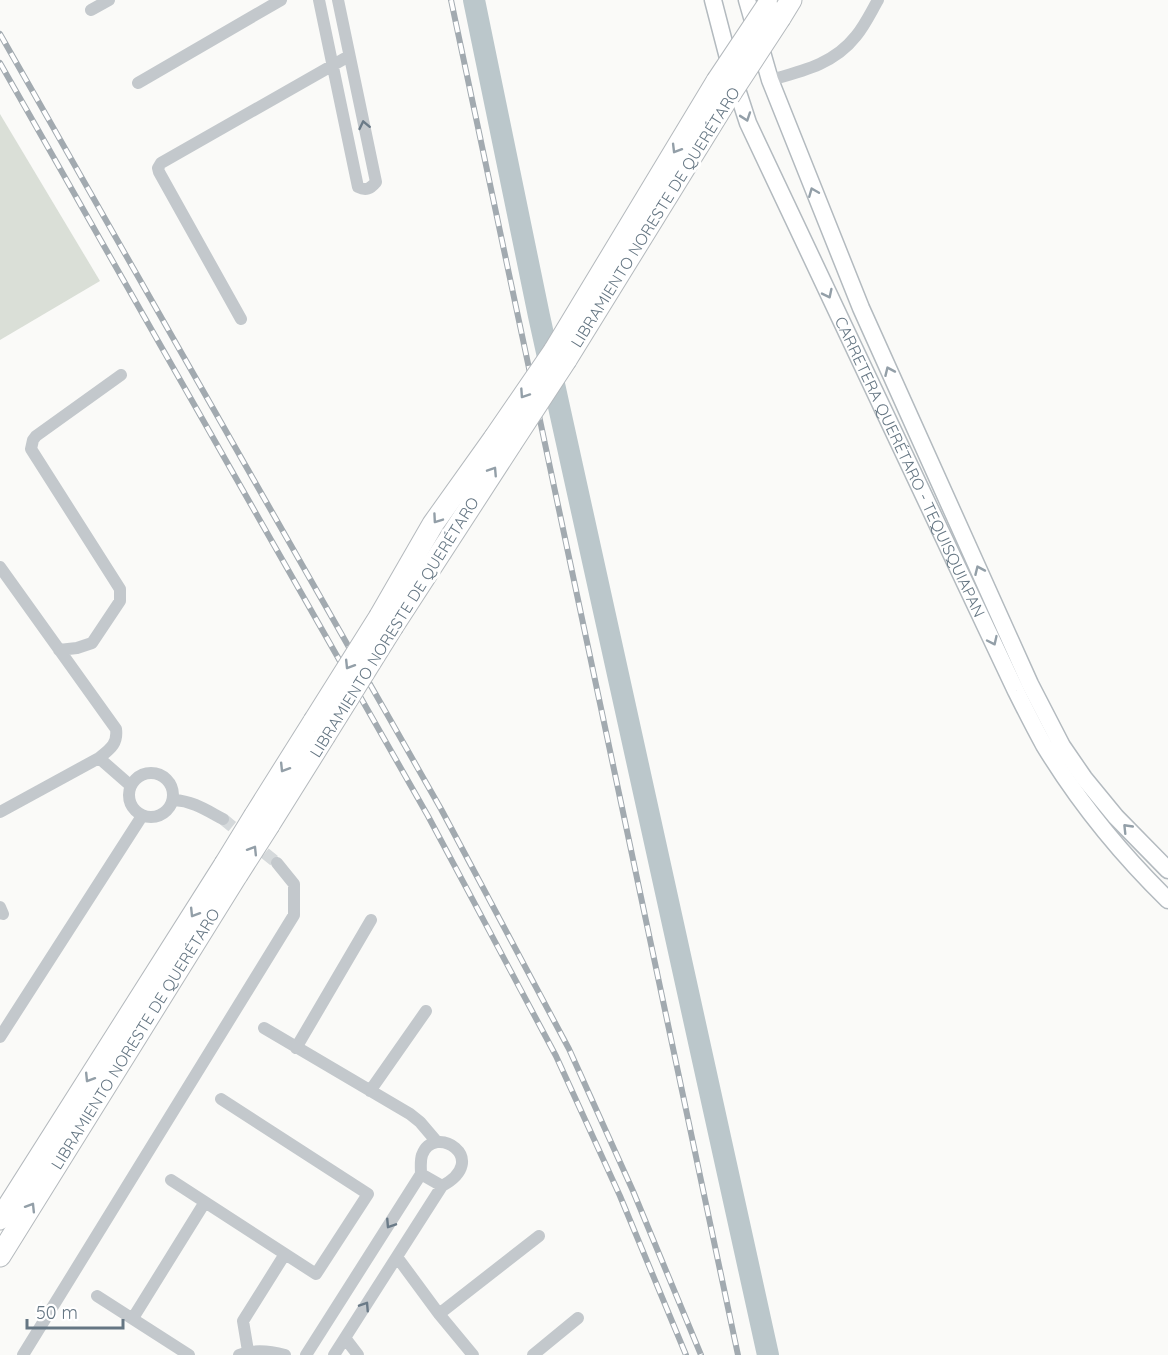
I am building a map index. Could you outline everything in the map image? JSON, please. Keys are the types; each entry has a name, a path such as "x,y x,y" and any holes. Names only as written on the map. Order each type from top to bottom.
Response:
{"highway":[{"name":"LIBRAMIENTO NORESTE DE QUERÉTARO","path":"0,1256 231,870 387,621 503,440 560,356 723,89 771,5"},
{"name":"LIBRAMIENTO NORESTE DE QUERÉTARO","path":"0,1219 231,870"}],"main road":[{"name":"CARRETERA QUERÉTARO - TEQUISQUIAPAN","path":"714,0 733,77 748,123 1016,691 1043,744 1076,794 1148,881 1168,900"},
{"name":"CARRETERA QUERÉTARO - TEQUISQUIAPAN","path":"771,5 770,80 861,308 1030,684 1062,746 1084,778 1116,817 1168,870"}],"street":[{"path":"91,10 109,0"},
{"path":"320,0 358,187 371,188 376,182 338,0"},
{"path":"770,80 809,70 832,60 856,36 878,0"},
{"path":"138,83 278,1"},
{"path":"241,319 158,168 161,163 314,78 349,56"},
{"path":"59,650 92,643 120,601 120,589 31,449 33,440 121,375"},
{"path":"0,567 116,729 117,738 113,747 99,758 0,812"},
{"path":"99,758 131,786"},
{"path":"152,773 168,780 173,787 174,800 167,812 159,817 151,818 135,811 130,803 129,795 136,779 143,774 152,773"},
{"path":"174,800 198,805 223,819"},
{"path":"0,1037 142,816"},
{"path":"23,1355 294,915 294,884 277,863"},
{"path":"296,1048 371,920"},
{"path":"370,1092 426,1011"},
{"path":"264,1028 420,1122 437,1142"},
{"path":"171,1180 316,1274 368,1194 222,1099"},
{"path":"306,1355 421,1174 423,1154 428,1146 437,1142 447,1142 456,1147 463,1164 460,1173 442,1186 334,1355"},
{"path":"421,1174 442,1186"},
{"path":"133,1318 205,1202"},
{"path":"439,1314 539,1236"},
{"path":"285,1254 243,1321 244,1353 273,1352 285,1355"},
{"path":"397,1257 473,1355"},
{"path":"97,1296 189,1355"},
{"path":"533,1355 578,1318"},
{"path":"345,1338 358,1355"}],"shaded area":[{"path":"0,114 100,281 0,340"}],"waterway":[{"path":"474,0 539,316 768,1355"}],"tunnel":[{"path":"223,819 277,863"}],"railway":[{"path":"451,0 738,1355"},
{"path":"0,34 441,809 569,1049 633,1191 701,1355"},
{"path":"0,63 428,816 556,1056 620,1196 686,1355"}]}
